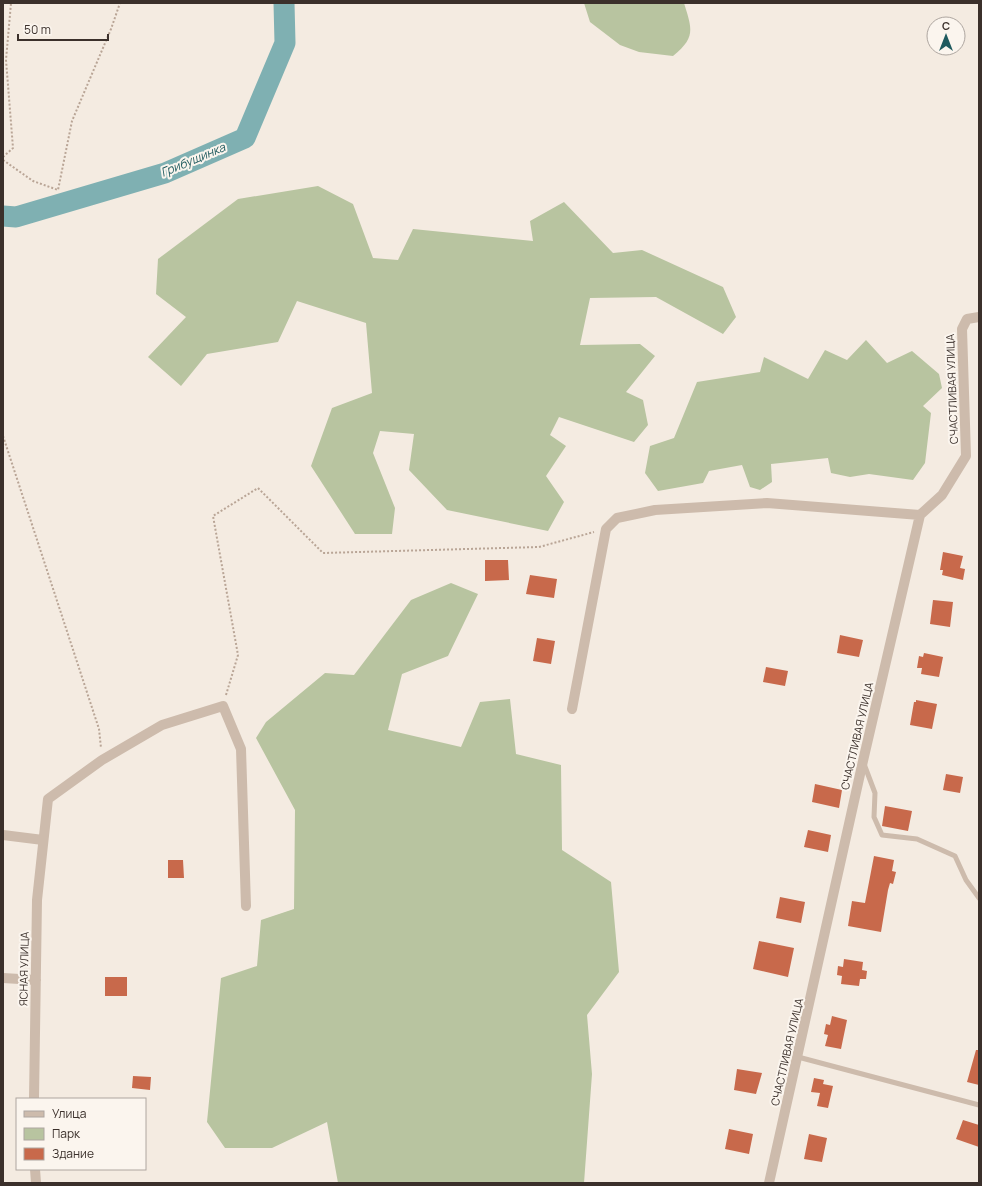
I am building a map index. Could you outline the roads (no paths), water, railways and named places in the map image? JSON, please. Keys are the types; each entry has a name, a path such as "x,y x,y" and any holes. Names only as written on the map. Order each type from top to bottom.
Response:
{"street":[{"name":"СЧАСТЛИВАЯ УЛИЦА","path":"770,1183 863,760 920,515 942,495 966,456 962,329 967,319 979,317"},
{"path":"572,709 606,529 617,518 655,510 767,503 920,515"},
{"name":"ЯСНАЯ УЛИЦА","path":"34,1098 38,900 48,799 102,760 162,725 222,706 241,749 246,906"},
{"path":"3,835 43,840"},
{"path":"3,978 36,980"},
{"path":"35,1170 36,1183"}],"lane":[{"path":"863,760 875,793 874,817 882,835 917,839 955,856 966,880 979,898"},
{"path":"798,1057 979,1104"}],"waterway":[{"name":"Грибущинка","path":"3,216 16,217 165,173 245,138 285,43 284,3"}]}
